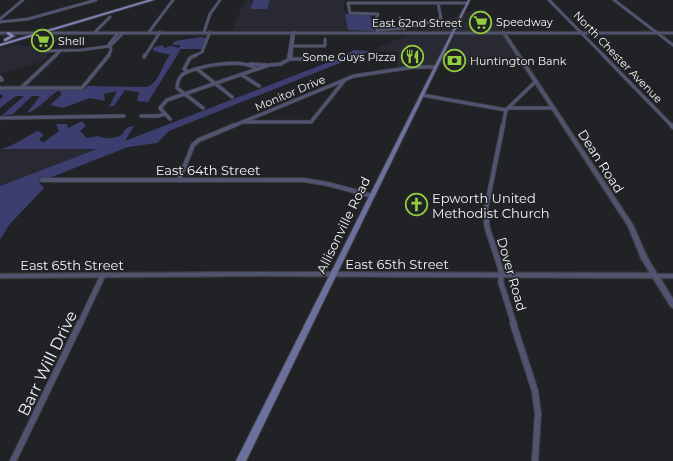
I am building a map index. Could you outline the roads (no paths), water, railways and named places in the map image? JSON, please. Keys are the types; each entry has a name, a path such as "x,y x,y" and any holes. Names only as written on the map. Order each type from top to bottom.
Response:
{"main road":[{"path":"2,41 142,0"},
{"path":"0,45 152,0"},
{"name":"Allisonville Road","path":"241,461 468,2"},
{"path":"57,28 54,31 60,33"},
{"path":"2,41 12,36 8,33"}],"street":[{"path":"0,21 23,0"},
{"path":"0,21 28,19 96,0"},
{"path":"149,32 173,0"},
{"path":"204,32 210,14 220,0"},
{"name":"North Chester Avenue","path":"549,0 582,32 673,127"},
{"path":"614,0 673,45"},
{"path":"438,3 441,18 421,26 377,31 375,20 378,14 372,12 349,12 348,3 438,3 451,5 468,2"},
{"path":"370,3 372,12"},
{"path":"94,33 110,17"},
{"path":"400,18 404,29"},
{"name":"East 62nd Street","path":"0,33 377,31 673,33"},
{"path":"144,57 160,32"},
{"path":"187,71 184,69 190,58 202,52 210,32"},
{"path":"289,59 292,46 292,34 294,32"},
{"name":"Dean Road","path":"503,32 632,228 642,254 673,305"},
{"path":"0,88 82,88 110,54 109,44 118,33"},
{"path":"44,51 60,51 110,46 123,33"},
{"path":"292,46 325,46 325,39"},
{"path":"21,88 60,51"},
{"path":"203,108 179,90 176,85 182,75 187,71 224,63 269,65 281,64 289,59 331,59"},
{"path":"250,64 257,70"},
{"path":"170,119 160,109 162,104 269,65"},
{"name":"Monitor Drive","path":"179,180 195,143 359,74 414,66 436,67"},
{"path":"197,68 232,96"},
{"path":"242,75 259,86"},
{"path":"243,122 311,122 345,80"},
{"path":"508,109 536,81"},
{"path":"422,94 508,109 554,108"},
{"name":"Dover Road","path":"508,109 485,216 487,227 501,269 501,283 536,394 538,414 535,461"},
{"path":"141,116 158,116 165,114"},
{"path":"0,118 124,116"},
{"name":"East 64th Street","path":"42,180 307,180 372,196"},
{"name":"East 65th Street","path":"0,276 673,276"},
{"name":"Barr Will Drive","path":"13,461 103,276"}],"place":[{"name":"Speedway","path":"481,22"},
{"name":"Shell","path":"42,41"},
{"name":"Some Guys Pizza","path":"412,57"},
{"name":"Huntington Bank","path":"455,61"},
{"name":"Epworth United Methodist Church","path":"416,205"}]}
